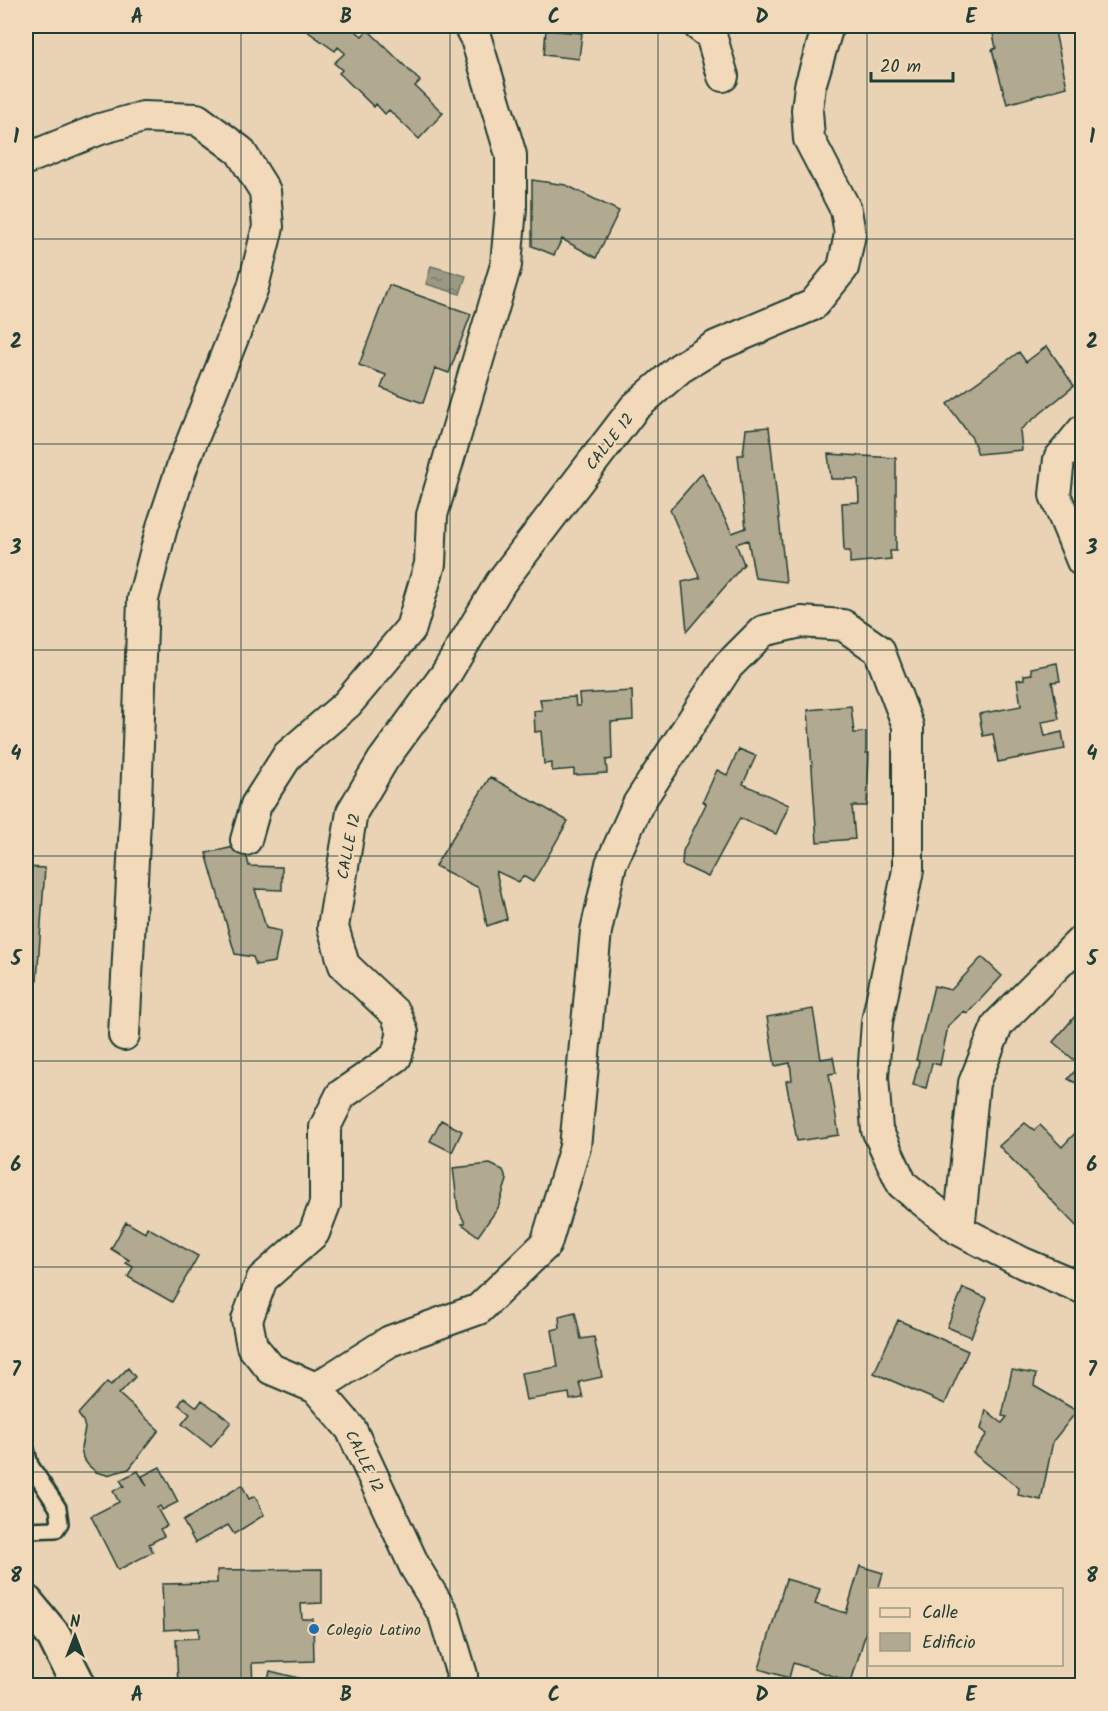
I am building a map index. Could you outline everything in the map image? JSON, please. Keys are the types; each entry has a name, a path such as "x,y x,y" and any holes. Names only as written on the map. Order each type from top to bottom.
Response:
{"main road":[{"path":"26,1602 54,1636 79,1686"}],"street":[{"path":"246,840 256,805 288,755 347,704 411,628 430,564 432,515 506,265 511,208 511,155 476,39 469,26"},
{"path":"699,26 711,34 723,75"},
{"name":"CALLE 12","path":"460,1686 462,1675 444,1615 415,1567 351,1430 316,1388 271,1369 252,1346 247,1320 262,1280 314,1233 325,1204 325,1127 341,1095 396,1057 402,1033 396,1014 344,965 333,927 352,812 383,760 446,674 501,582 634,408 680,368 716,346 813,305 843,268 850,234 846,210 809,139 807,110 810,86 828,26"},
{"path":"26,159 100,129 143,117 197,119 240,151 265,191 268,227 253,287 183,464 162,527 143,599 136,802 124,1035"},
{"path":"1083,431 1059,459 1055,495 1083,561"},
{"path":"316,1388 390,1341 479,1309 546,1244 575,1146 596,931 611,864 638,804 728,666 763,631 801,622 843,625 879,650 908,726 909,870 877,1022 873,1077 877,1130 903,1184 959,1230 1023,1263 1083,1288"},
{"path":"959,1230 974,1083 998,1024 1083,940"}],"lane":[{"path":"26,1449 30,1465 58,1508 60,1523 56,1529 49,1531 26,1530"}],"water":[{"path":"431,266 466,276 460,294 426,284"}],"building":[{"path":"300,26 354,26 352,28 362,36 368,30 420,81 415,86 443,113 419,139 389,110 385,114 376,104 374,107 339,73 342,70 334,63 345,53 338,47 335,51"},
{"path":"986,26 1061,26 1054,27 1067,87 1007,104 992,50 996,48 992,29 988,30"},
{"path":"546,30 582,33 579,59 544,55"},
{"path":"532,180 566,185 619,211 596,258 562,239 554,255 532,246"},
{"path":"389,285 471,314 449,373 435,368 423,403 381,388 386,375 359,365"},
{"path":"1047,346 1074,386 1020,430 1022,450 978,454 972,438 947,404 1019,352 1026,362"},
{"path":"769,427 786,582 755,578 748,540 736,544 744,564 687,631 682,582 700,578 670,510 702,473 732,533 746,528 738,455 743,455 746,429"},
{"path":"828,454 896,458 896,551 890,551 891,559 850,563 850,551 844,551 842,503 859,502 858,479 831,479"},
{"path":"1057,663 1060,681 1052,682 1059,719 1042,722 1045,736 1062,732 1065,749 998,762 993,734 983,736 979,714 1021,706 1017,680 1024,679 1024,675 1032,674 1031,668"},
{"path":"632,691 633,720 611,722 612,759 606,760 607,773 574,775 574,769 552,771 552,763 544,764 541,731 535,732 534,711 542,710 540,699 575,697 576,706 580,706 579,694"},
{"path":"851,706 854,733 866,732 866,753 869,753 867,806 852,806 855,839 817,842 808,710"},
{"path":"739,749 756,756 743,784 789,805 776,834 740,818 708,877 682,865 683,851 706,804 703,801 717,770 727,775"},
{"path":"490,777 568,821 533,882 523,876 519,882 496,871 507,919 487,926 479,888 435,866"},
{"path":"244,845 249,866 282,867 282,890 255,889 266,928 281,931 275,962 256,965 253,957 235,954 206,853"},
{"path":"26,867 45,868 37,980 26,979"},
{"path":"982,957 1002,976 967,1014 964,1011 948,1026 940,1065 932,1063 926,1088 913,1085 919,1061 916,1060 934,986 951,990"},
{"path":"1082,1008 1082,1086 1068,1079 1080,1065 1053,1042"},
{"path":"813,1009 821,1059 833,1057 836,1073 829,1074 839,1135 797,1141 786,1081 792,1080 790,1063 775,1066 767,1017"},
{"path":"441,1120 462,1131 452,1152 430,1141"},
{"path":"1025,1123 1034,1130 1040,1125 1062,1147 1079,1129 1082,1132 1082,1232 999,1146"},
{"path":"490,1164 503,1170 507,1180 498,1208 478,1236 462,1224 465,1223 458,1209 453,1168"},
{"path":"126,1222 145,1233 147,1227 198,1256 172,1302 128,1277 133,1267 126,1263 129,1260 111,1249"},
{"path":"963,1288 987,1298 971,1337 947,1327"},
{"path":"575,1312 581,1339 594,1337 602,1377 579,1382 583,1398 570,1400 569,1393 526,1400 521,1373 558,1367 552,1330 560,1328 559,1316"},
{"path":"898,1320 968,1351 945,1404 874,1373"},
{"path":"128,1368 135,1377 119,1394 159,1430 129,1469 107,1475 96,1472 83,1458 81,1448 85,1428 78,1414 107,1382 111,1385"},
{"path":"1012,1370 1036,1374 1034,1386 1077,1411 1053,1441 1041,1500 1018,1495 1019,1488 973,1453 987,1434 981,1429 986,1410 1002,1423 1007,1417 1002,1416"},
{"path":"184,1397 197,1407 202,1400 231,1422 211,1447 182,1424 190,1414 179,1405"},
{"path":"160,1467 178,1502 162,1510 160,1506 157,1508 167,1526 160,1529 164,1536 149,1544 153,1552 118,1570 91,1516 119,1502 113,1491 124,1486 120,1480 138,1471 147,1486 142,1476"},
{"path":"242,1485 249,1499 255,1496 264,1515 234,1534 228,1525 195,1543 183,1521"},
{"path":"860,1566 883,1573 879,1588 868,1588 868,1626 851,1682 793,1663 789,1678 759,1669 786,1579 820,1589 815,1604 846,1613"},
{"path":"322,1569 322,1603 301,1604 302,1619 313,1619 314,1661 252,1663 253,1686 178,1686 176,1639 199,1638 199,1628 164,1630 162,1584 217,1583 217,1570"},
{"path":"270,1671 331,1686 267,1686"}],"place":[{"name":"Colegio Latino","path":"314,1629"}]}
